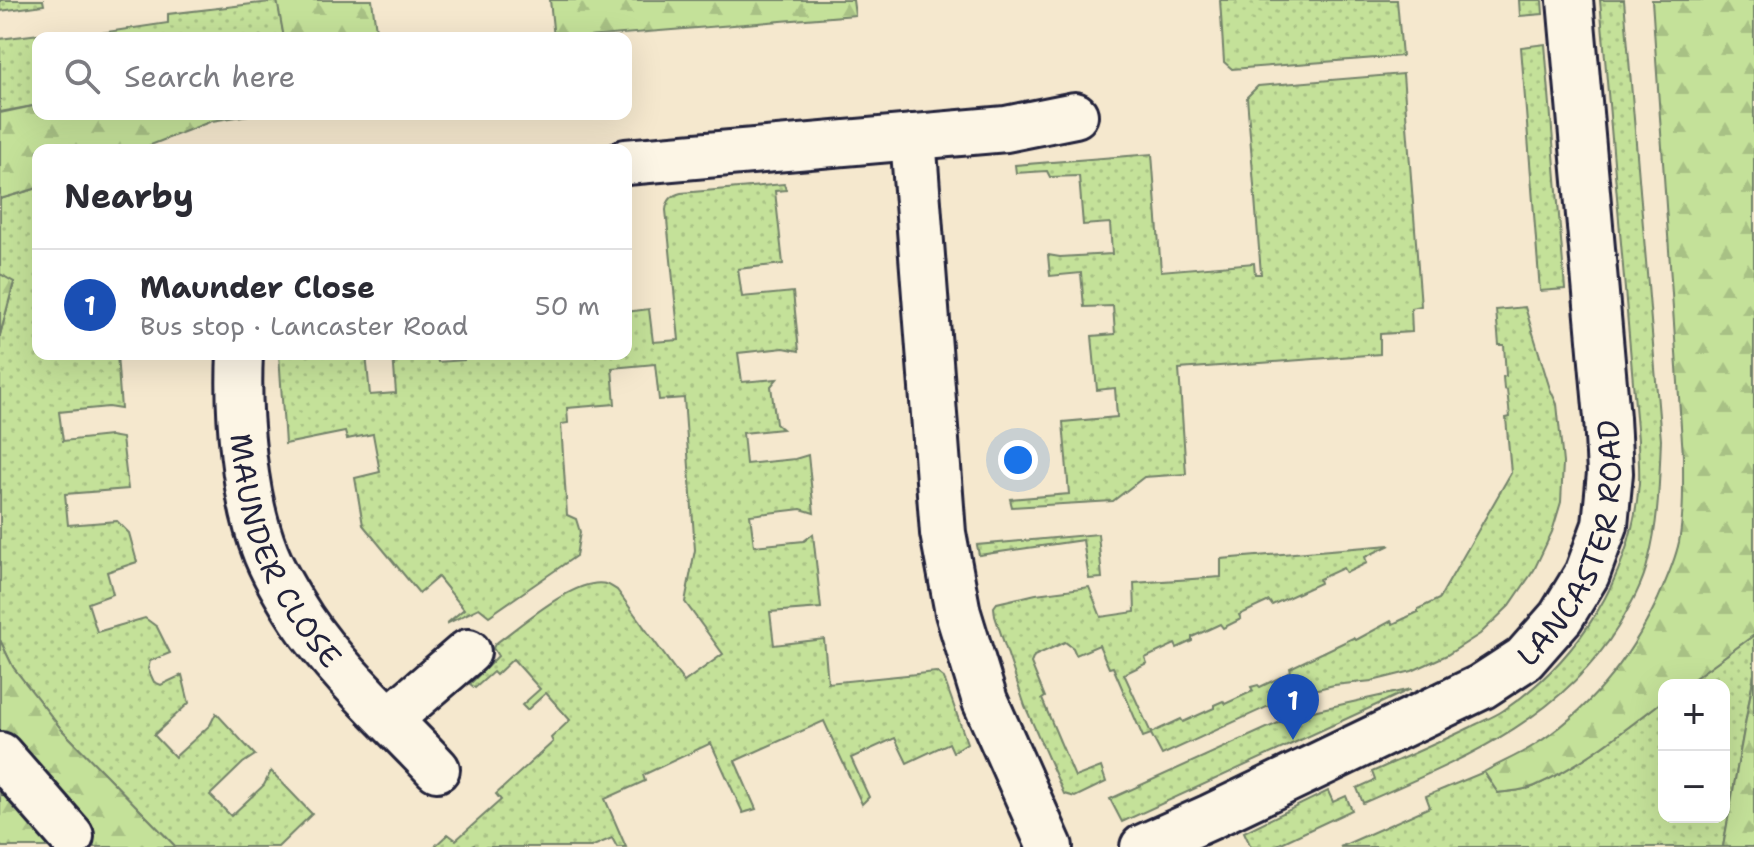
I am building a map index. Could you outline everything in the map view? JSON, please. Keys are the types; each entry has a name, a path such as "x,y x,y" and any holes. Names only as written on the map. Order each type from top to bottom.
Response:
{"street":[{"name":"LANCASTER ROAD","path":"1143,847 1481,687 1524,659 1561,617 1587,574 1605,525 1610,473 1570,0"},
{"path":"632,161 1006,129 1075,115"},
{"path":"913,137 943,533 958,613 985,701 1050,847"},
{"name":"MAUNDER CLOSE","path":"240,360 240,402 249,492 266,554 302,619 344,671 437,769"},
{"path":"390,719 468,652"},
{"path":"0,755 71,836"}],"green space":[{"path":"0,0 43,0 44,5 0,11"},
{"path":"277,0 372,0 376,32 283,32"},
{"path":"550,0 853,0 855,15 632,33 553,32"},
{"path":"1220,0 1397,0 1402,56 1232,69 1224,62"},
{"path":"1519,0 1542,0 1543,14 1520,16"},
{"path":"1600,0 1624,0 1661,440 1656,516 1646,570 1618,627 1594,660 1537,713 1471,753 1363,803 1357,788 1375,780 1372,772 1500,712 1556,666 1597,612 1626,550 1639,483 1638,440"},
{"path":"1652,0 1754,0 1754,635 1693,679 1658,679 1658,705 1569,768 1531,788 1498,793 1484,772 1527,750 1572,717 1621,663 1647,621 1679,542 1683,456"},
{"path":"278,1 283,32 107,32 168,23 168,14"},
{"path":"32,35 32,106 0,112 0,39"},
{"path":"1545,44 1565,289 1540,291 1521,47"},
{"path":"1403,74 1421,306 1411,308 1412,332 1380,334 1380,354 1179,369 1186,474 1144,477 1113,501 1012,507 1010,499 1069,494 1063,422 1117,417 1115,388 1097,390 1092,336 1115,334 1113,306 1084,307 1081,273 1050,276 1048,255 1112,254 1110,223 1083,225 1079,176 1050,177 1047,171 1016,173 1015,165 1152,154 1161,271 1254,263 1255,274 1261,274 1247,97 1258,86"},
{"path":"32,106 32,120 218,120 153,144 32,144 32,190 0,199 0,113"},
{"path":"784,184 786,190 775,191 783,264 738,269 742,297 793,292 799,351 784,348 738,353 742,382 777,379 771,386 776,424 782,429 743,433 746,464 808,455 814,513 801,509 750,515 754,546 804,541 813,534 821,608 770,612 774,645 824,639 828,683 936,672 944,678 967,743 953,752 949,743 907,763 895,738 851,758 869,797 862,804 824,721 735,761 756,809 743,813 711,743 643,775 645,781 605,799 626,847 617,847 612,838 591,847 434,847 448,834 456,840 501,800 496,794 553,742 551,738 570,720 546,693 527,710 522,705 540,689 513,659 496,675 493,672 475,688 470,684 498,656 493,648 495,644 548,605 579,588 594,584 610,586 617,590 684,682 723,654 685,602 695,550 684,398 659,400 655,364 612,368 615,404 567,408 568,423 561,424 567,515 576,519 580,532 576,556 489,616 479,608 446,624 464,609 438,577 419,593 363,525 355,478 380,472 373,434 347,439 345,432 285,444 279,360 367,360 370,395 396,393 393,360 632,360 632,311 649,309 653,342 679,340 666,210 669,201 681,193"},
{"path":"32,190 32,360 117,360 121,409 108,407 59,412 63,441 110,436 122,438 128,489 65,494 68,525 117,521 129,533 137,562 107,572 113,594 88,603 97,632 145,618 157,627 170,653 150,661 148,669 154,682 161,685 182,675 189,703 154,735 175,757 210,725 216,713 255,755 210,795 231,816 264,785 271,771 312,814 278,847 176,847 62,730 13,667 0,640 0,335 14,283 0,274 0,199"},
{"path":"0,274 14,282 0,335"},
{"path":"1525,307 1557,404 1563,463 1561,502 1552,532 1534,570 1510,605 1480,634 1447,655 1412,671 1293,695 1162,755 1151,734 1143,737 1113,667 1109,668 1099,645 1076,655 1065,642 1034,656 1031,663 1045,697 1042,699 1075,777 1101,767 1106,782 1075,797 1064,794 1025,706 995,616 997,603 1089,587 1101,617 1135,612 1134,583 1221,577 1221,559 1390,545 1365,557 1367,563 1346,573 1343,568 1319,579 1320,583 1272,605 1269,601 1239,615 1241,619 1223,628 1220,624 1177,648 1175,644 1145,658 1147,663 1124,674 1151,733 1181,719 1183,722 1223,701 1225,704 1253,691 1251,687 1260,687 1291,672 1290,668 1353,638 1356,640 1391,621 1393,624 1418,612 1418,609 1439,599 1511,473 1506,418 1510,417 1503,377 1506,376 1504,345 1499,345 1496,310"},
{"path":"1098,534 1102,578 1089,579 1083,540 979,555 977,545"},
{"path":"1754,635 1754,674 1730,808 1730,679 1693,679"},
{"path":"0,640 13,667 62,730 176,847 0,845"},
{"path":"1754,674 1754,847 1723,847 1727,823 1730,823"},
{"path":"1411,689 1122,822 1110,799 1287,719"},
{"path":"1658,705 1658,823 1727,823 1723,847 1340,847 1430,807 1426,796 1484,772 1498,793 1535,786 1586,758"},
{"path":"1328,791 1333,802 1346,796 1352,810 1273,847 1251,847 1244,832"}],"place":[{"name":"Maunder Close","path":"1293,740"}]}
